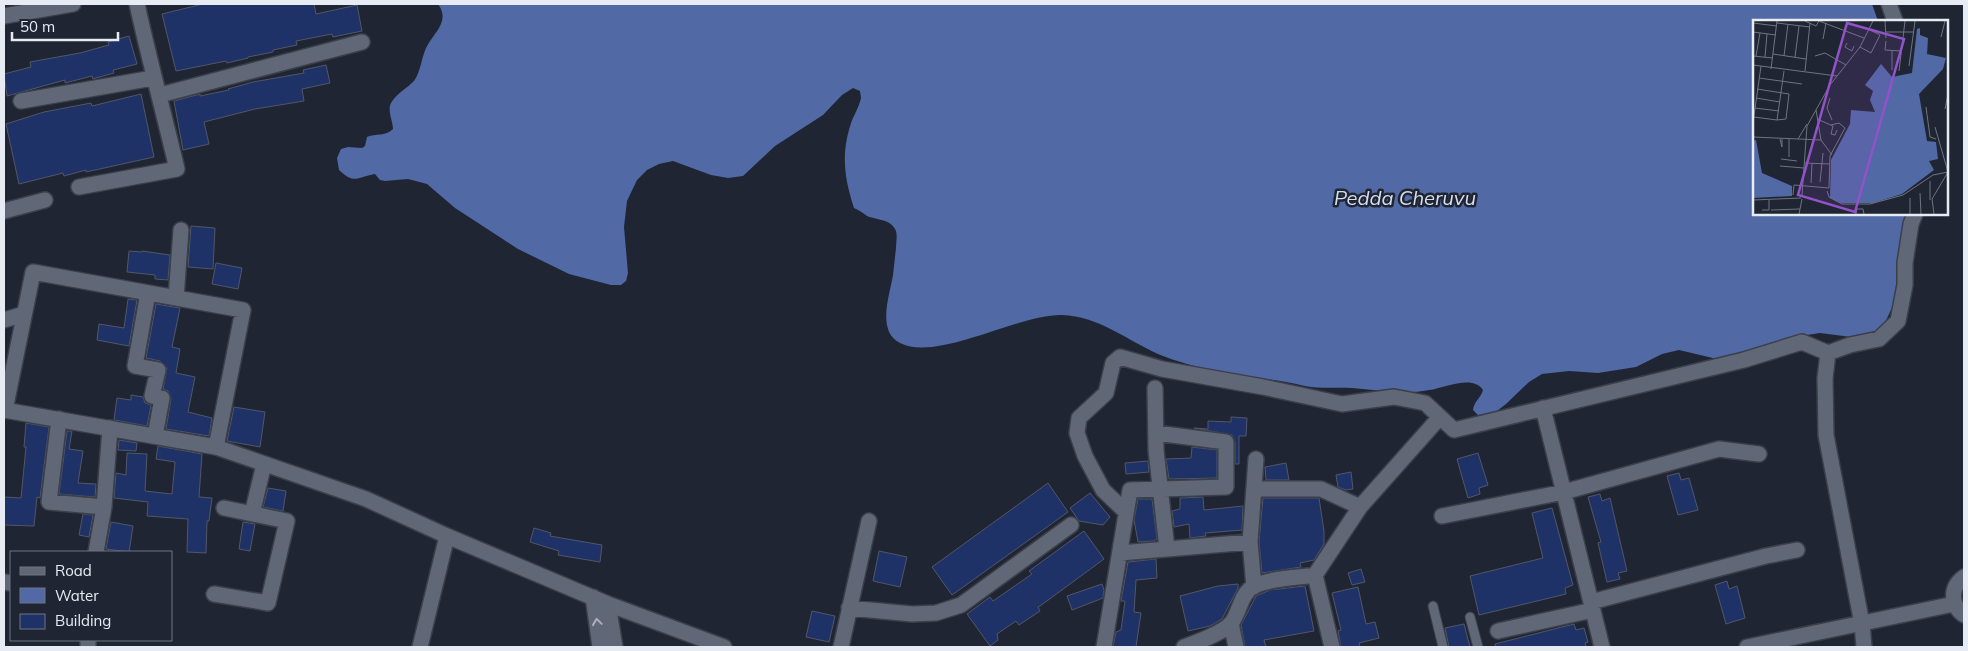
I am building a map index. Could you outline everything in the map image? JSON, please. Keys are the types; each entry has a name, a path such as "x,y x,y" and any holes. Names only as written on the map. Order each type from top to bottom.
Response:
{"street":[{"path":"4,16 73,4"},
{"path":"79,187 177,169 137,4"},
{"path":"1889,4 1895,20"},
{"path":"160,95 362,42"},
{"path":"21,101 154,78"},
{"path":"4,212 45,200"},
{"path":"1126,512 1103,490 1077,433 1079,418 1106,393 1113,363 1120,357 1162,369 1263,387 1342,404 1394,397 1425,403 1454,430 1744,360 1802,342 1828,353 1850,345 1879,340 1898,321 1905,285 1905,263 1911,224 1915,215"},
{"path":"176,298 181,230"},
{"path":"216,447 243,310 33,272 4,410 216,447 366,499 447,536 608,604 724,647"},
{"path":"148,293 135,366 158,370 152,396 162,398 155,436"},
{"path":"4,320 24,314"},
{"path":"1828,353 1825,378 1826,435 1862,624 1864,647"},
{"path":"1155,388 1156,433 1167,549"},
{"path":"1543,408 1602,647"},
{"path":"1332,647 1315,576 1360,507 1440,417"},
{"path":"58,419 48,502 104,507"},
{"path":"96,551 104,507 110,428"},
{"path":"1104,647 1130,490 1226,487 1226,442 1156,433"},
{"path":"1442,516 1564,492 1719,449 1759,454"},
{"path":"1254,587 1250,542 1256,459"},
{"path":"252,514 264,464"},
{"path":"1254,489 1321,489 1360,507"},
{"path":"214,594 268,603 286,521 224,508"},
{"path":"841,647 869,521"},
{"path":"849,608 912,614 936,613 961,605 1071,525"},
{"path":"420,647 447,536"},
{"path":"1120,553 1250,542"},
{"path":"1498,630 1592,606 1766,556 1797,550"},
{"path":"1184,647 1206,638 1231,623 1246,592 1254,587 1276,580 1315,576"},
{"path":"1747,647 1862,624 1959,609 1953,591 1964,577"},
{"path":"593,597 600,647"},
{"path":"608,604 615,647"},
{"path":"1231,623 1236,647"}],"lane":[{"path":"1433,606 1443,647"},
{"path":"1470,617 1478,647"}],"water":[{"name":"Pedda Cheruvu","path":"438,4 1872,4 1878,20 1753,20 1753,215 1908,215 1898,267 1894,303 1884,325 1873,334 1859,338 1820,333 1794,337 1717,359 1679,350 1662,354 1636,367 1598,373 1569,371 1542,374 1529,382 1493,414 1478,415 1473,410 1483,390 1473,383 1466,382 1436,389 1400,392 1311,387 1231,374 1201,368 1165,357 1100,324 1075,316 1044,317 956,342 916,347 900,343 893,337 888,330 886,321 896,248 896,231 890,223 867,216 854,208 848,186 845,166 846,145 851,123 861,98 860,91 853,88 842,95 823,115 775,146 743,176 728,178 711,175 673,161 659,164 647,170 637,180 627,201 624,227 628,273 626,281 621,285 611,285 569,274 518,249 455,208 427,184 408,179 385,181 380,180 375,174 356,179 344,175 339,170 337,158 341,149 348,147 362,148 365,146 367,137 384,134 393,129 390,113 391,103 414,81 420,69 426,48 442,22 442,10"}],"building":[{"path":"203,4 314,4 316,14 357,5 362,31 333,37 332,34 296,41 297,45 273,50 273,52 227,63 226,61 176,71 162,14"},
{"path":"129,36 137,64 113,70 114,73 93,79 92,76 65,83 65,80 7,96 4,74 31,67 30,62 80,53 109,45 108,42"},
{"path":"326,65 330,83 302,89 304,101 255,109 204,122 209,144 183,150 174,101 200,94 200,96 229,90 253,82 304,73 303,70"},
{"path":"141,94 154,157 64,176 63,173 19,184 6,124 44,112 91,103 92,106"},
{"path":"191,226 215,228 213,269 188,267"},
{"path":"129,251 170,255 168,280 155,279 155,275 127,272"},
{"path":"216,263 242,268 238,289 212,284"},
{"path":"128,299 137,300 129,346 97,340 99,324 124,328"},
{"path":"156,304 180,308 172,347 180,349 176,373 195,377 188,412 212,418 209,436 166,429 171,399 168,391 163,389 167,368 160,361 146,358"},
{"path":"131,395 143,397 145,403 151,405 147,426 114,420 117,398 131,400"},
{"path":"234,407 265,412 260,447 227,441"},
{"path":"1231,417 1247,418 1246,436 1239,436 1239,464 1235,464 1235,442 1232,435 1194,428 1208,429 1208,421 1231,422"},
{"path":"26,423 49,427 40,498 37,497 34,526 4,525 4,497 21,498 26,447 24,447"},
{"path":"67,431 72,431 69,449 83,451 78,483 96,484 95,497 59,494"},
{"path":"119,440 137,443 136,451 118,450"},
{"path":"158,446 202,454 199,497 212,498 209,521 207,521 206,553 187,552 188,519 147,516 148,502 114,498 116,473 126,475 127,453 147,454 145,491 172,494 175,462 156,459"},
{"path":"1192,447 1217,450 1217,478 1169,479 1166,459 1191,458"},
{"path":"1478,453 1488,485 1479,488 1480,494 1468,498 1457,459"},
{"path":"1148,461 1149,472 1126,474 1125,463"},
{"path":"1286,463 1289,480 1266,480 1265,467"},
{"path":"1351,472 1353,489 1346,490 1338,487 1336,475"},
{"path":"1679,473 1681,480 1689,478 1698,510 1678,515 1667,476"},
{"path":"1048,483 1068,512 952,595 932,567"},
{"path":"268,488 286,491 283,511 263,507"},
{"path":"1090,493 1110,517 1103,525 1079,521 1070,508"},
{"path":"1600,494 1602,501 1610,498 1627,571 1618,573 1620,579 1607,582 1598,543 1601,542 1588,497"},
{"path":"1203,497 1204,510 1243,506 1242,530 1205,533 1206,536 1190,538 1189,524 1174,527 1172,511 1180,509 1180,498"},
{"path":"1263,498 1319,498 1324,544 1314,560 1300,563 1301,567 1262,573 1259,542"},
{"path":"1138,499 1152,499 1157,539 1154,541 1138,542 1134,520"},
{"path":"1552,508 1573,585 1565,588 1566,594 1479,615 1470,576 1543,558 1532,513"},
{"path":"83,514 93,515 89,537 79,535"},
{"path":"111,522 133,526 129,551 106,549"},
{"path":"243,522 255,524 250,551 239,549"},
{"path":"534,528 551,533 550,536 602,545 600,562 558,555 559,551 530,542"},
{"path":"1084,531 1104,559 1038,607 1040,611 1019,625 1016,621 997,634 998,640 990,646 967,614 990,597 993,601 1032,574 1029,571"},
{"path":"879,551 907,557 900,587 873,581"},
{"path":"1156,559 1157,578 1136,580 1134,612 1141,613 1136,647 1113,647 1116,632 1121,630 1125,601 1121,601 1128,562"},
{"path":"1361,569 1365,582 1352,585 1348,573"},
{"path":"1727,581 1729,589 1737,586 1745,618 1726,624 1715,585"},
{"path":"1102,584 1104,590 1103,598 1072,610 1067,596"},
{"path":"1238,584 1238,588 1222,619 1210,626 1188,631 1180,596 1218,586"},
{"path":"1305,586 1314,631 1264,640 1266,647 1245,647 1241,625 1256,596 1270,590"},
{"path":"1358,587 1366,624 1375,622 1379,638 1359,643 1360,647 1341,647 1338,631 1341,630 1332,593"},
{"path":"812,611 835,616 829,642 806,637"},
{"path":"1464,624 1470,647 1449,647 1445,628"},
{"path":"1574,624 1576,630 1584,628 1588,642 1585,643 1586,647 1495,647 1495,644"}]}
